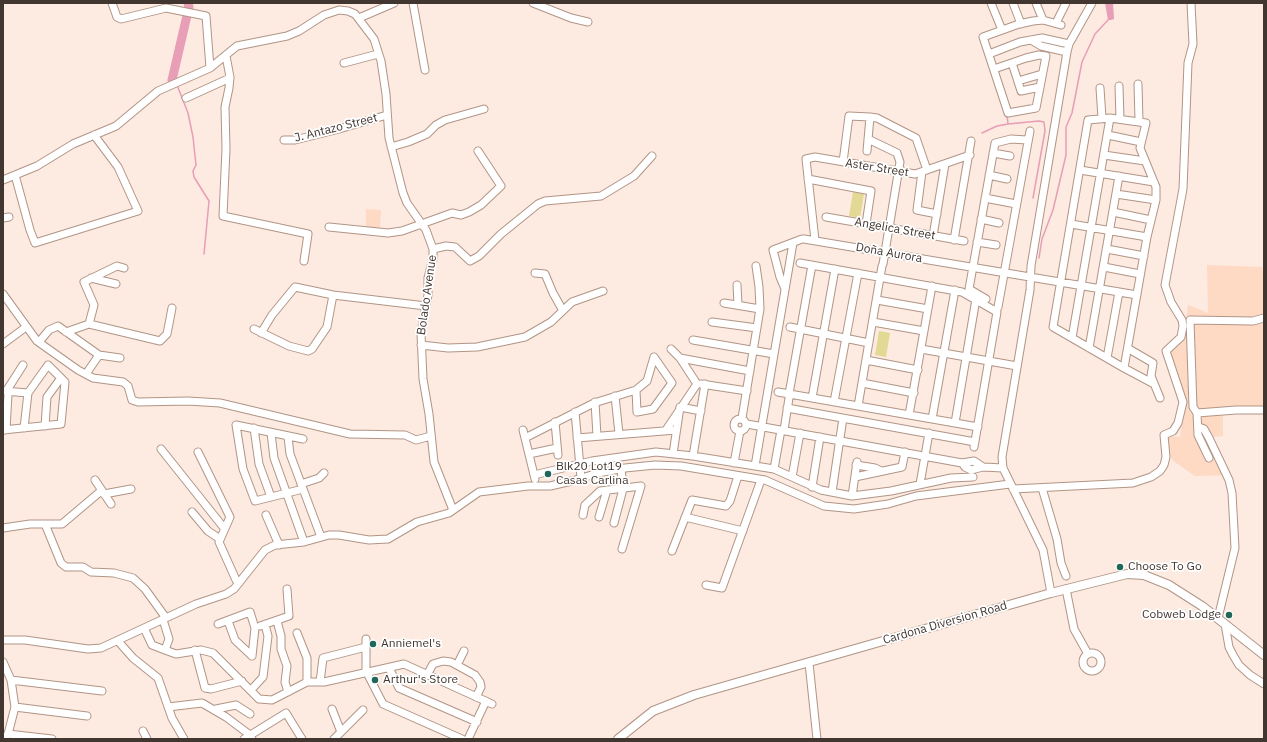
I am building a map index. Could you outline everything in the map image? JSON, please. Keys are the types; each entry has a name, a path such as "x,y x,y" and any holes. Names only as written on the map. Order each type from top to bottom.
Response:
{"main road":[{"name":"Cardona Diversion Road","path":"618,739 648,714 663,705 1051,593 1127,574 1144,575 1173,587 1218,618 1264,655"}],"street":[{"path":"112,3 117,17 121,19 166,8 206,16 210,68"},
{"path":"3,180 37,166 73,144 116,126 158,91 210,68 237,46 276,40 295,33 338,6 359,18 394,3"},
{"path":"414,3 425,70"},
{"path":"533,3 571,18 588,22"},
{"path":"991,3 1002,30"},
{"path":"1013,3 1021,24"},
{"path":"1036,3 1043,20"},
{"path":"994,69 1012,62 1039,55 1046,56 1036,108 1008,112 983,37 1021,24 1043,20 1058,24 1061,7 1066,3"},
{"path":"1051,593 1043,550 1003,468 1002,457 1031,277 1031,266 1067,52 1069,44 1092,3"},
{"path":"3,640 25,640 88,649 101,648 165,620 196,604 226,594 239,583 265,550 279,545 339,535 379,541 388,539 417,522 452,510 479,492 528,486 550,486 621,468 655,465 681,466 761,480 824,506 854,509 888,504 916,496 1012,487 1042,488 1133,483 1146,480 1160,471 1166,457 1164,435 1173,431 1178,423 1182,402 1166,351 1180,337 1183,326 1181,317 1171,302 1165,285 1183,189 1188,63 1193,44 1191,3"},
{"name":"Bolado Avenue","path":"359,18 374,39 384,73 391,147 403,193 407,203 421,222 431,241 433,249 421,345 423,379 429,414 434,462 452,510"},
{"path":"988,54 1020,42 1042,38 1069,44"},
{"path":"1031,40 1041,46 1067,52"},
{"path":"1051,49 1053,41"},
{"path":"344,63 378,54"},
{"path":"226,56 230,78 225,107 226,149 223,216 308,234 304,261"},
{"path":"1012,62 1021,91 1040,87"},
{"path":"1018,81 1042,74"},
{"path":"186,98 230,78"},
{"path":"1138,84 1139,121"},
{"path":"1119,86 1120,119"},
{"path":"1100,88 1102,118"},
{"path":"391,147 422,136 445,120 484,109"},
{"name":"J. Antazo Street","path":"284,140 295,140 387,114"},
{"path":"843,162 849,116 877,118 916,138 924,171 917,210 937,214"},
{"path":"866,151 870,117"},
{"path":"1124,368 1129,349 1147,237 1156,200 1154,182 1140,148 1146,122 1102,118 1088,120 1062,282 1053,327 1124,368 1154,384"},
{"path":"1072,338 1110,118"},
{"path":"998,307 1027,140 1030,131"},
{"path":"15,175 30,230 36,243 138,211 118,167 94,135"},
{"path":"1108,135 1141,142"},
{"path":"858,406 899,172 898,155 868,139"},
{"path":"986,298 969,289 995,143 1000,140 1027,140"},
{"path":"954,240 970,155 971,141"},
{"path":"329,227 388,233 402,231 421,222 452,213 461,215 469,212 500,188 500,183 478,151"},
{"path":"993,153 1010,156"},
{"name":"Aster Street","path":"808,179 806,159 815,157 915,174 970,155"},
{"path":"1104,155 1145,162"},
{"path":"433,249 446,246 455,247 470,261 479,256 500,234 538,204 545,201 601,196 634,176 652,156"},
{"path":"933,236 945,164"},
{"path":"1080,170 1154,182"},
{"path":"989,175 1007,179"},
{"path":"1089,348 1119,176"},
{"path":"815,240 808,179 871,191 866,224"},
{"path":"1116,194 1156,200"},
{"path":"985,198 1016,204"},
{"path":"1113,212 1151,220"},
{"name":"Angelica Street","path":"826,217 964,241"},
{"path":"981,219 999,223"},
{"path":"1071,224 1147,237"},
{"name":"Doña Aurora","path":"794,243 803,239 815,240 1137,295"},
{"path":"978,242 996,245"},
{"path":"755,466 774,354 786,290 794,243 773,250 780,277 786,290"},
{"path":"1107,249 1144,256"},
{"path":"787,408 929,433 975,444 997,312 976,299 955,290 800,262"},
{"path":"774,469 787,408 812,265"},
{"path":"89,324 94,305 84,282 117,266 124,268"},
{"path":"734,463 740,431 744,429 747,391 760,309 756,266"},
{"path":"1104,268 1140,274"},
{"path":"812,398 835,269"},
{"path":"535,273 545,274 562,309"},
{"path":"834,402 858,273"},
{"path":"91,278 116,284"},
{"path":"737,285 738,305"},
{"path":"261,333 272,315 295,286 333,295 426,306"},
{"path":"910,415 932,286"},
{"path":"932,419 955,290"},
{"path":"421,345 448,348 477,347 525,337 551,322 562,309 583,297 603,291"},
{"path":"1107,358 1119,292"},
{"path":"3,294 26,327 39,342 93,378 123,382 128,386 132,400 138,402 188,401 220,403 350,434 405,435 416,440 431,436"},
{"path":"254,329 289,346 308,350 312,349 327,327 333,295"},
{"path":"955,423 976,299"},
{"path":"876,300 928,309"},
{"path":"724,303 760,309"},
{"path":"66,332 89,324 160,341 167,334 172,308"},
{"path":"1209,458 1198,435 1199,427 1197,413 1193,407 1190,320 1253,321 1264,318"},
{"path":"712,322 757,328"},
{"path":"872,322 924,331"},
{"path":"3,344 26,327"},
{"path":"39,342 49,330 55,327 66,332 99,355 120,358"},
{"path":"790,327 869,343"},
{"path":"693,340 774,354"},
{"path":"671,349 680,358 697,384"},
{"path":"921,349 1017,366"},
{"path":"1129,349 1153,363 1151,372 1160,398"},
{"path":"86,374 99,355"},
{"path":"636,390 637,412 653,409 672,383 654,357 647,381 636,390 595,402 555,422 524,434 535,477 579,464 650,453 693,456 774,469 812,487 852,496 891,491 920,484 973,477"},
{"path":"680,358 750,371"},
{"path":"866,360 918,370"},
{"path":"5,391 23,365"},
{"path":"5,391 8,394 4,430 45,426 62,424 65,382 48,365 28,393 24,428"},
{"path":"45,426 46,397 61,378"},
{"path":"862,383 914,393"},
{"path":"697,384 747,391"},
{"path":"666,430 680,407 697,384"},
{"path":"693,456 705,384"},
{"path":"5,391 28,393"},
{"path":"778,392 789,396 812,398 978,427"},
{"path":"615,396 619,434"},
{"path":"595,402 597,436"},
{"path":"680,407 701,410"},
{"path":"673,454 680,407"},
{"path":"1197,413 1231,410 1264,410"},
{"path":"575,412 576,438 581,478"},
{"path":"832,492 843,418"},
{"path":"740,431 736,429 734,423 738,419 782,430 962,463 974,461 983,467 1003,468"},
{"path":"529,454 557,452 555,422"},
{"path":"302,440 236,425 243,469 255,501 302,487 319,478 324,473"},
{"path":"1199,427 1204,429 1212,444 1229,480 1232,493 1235,548 1218,618"},
{"path":"254,428 259,464 271,497"},
{"path":"576,438 676,430"},
{"path":"271,433 274,458 304,542"},
{"path":"792,477 800,433"},
{"path":"920,484 929,433"},
{"path":"288,437 290,454 321,537"},
{"path":"812,487 820,437"},
{"path":"161,449 224,528"},
{"path":"198,452 230,517 219,542 236,580 239,583"},
{"path":"855,477 902,467 905,452"},
{"path":"852,496 857,463 881,471"},
{"path":"614,523 623,489 621,468"},
{"path":"672,551 685,517 694,499 726,506 730,501 738,476"},
{"path":"95,480 111,504"},
{"path":"706,585 722,588 761,480"},
{"path":"583,515 585,505 596,493 607,490 641,486 622,549"},
{"path":"1042,488 1058,539 1061,563 1066,576"},
{"path":"3,528 30,524 62,524 103,492 131,489"},
{"path":"599,517 607,490"},
{"path":"192,512 208,531 220,539"},
{"path":"266,515 279,545"},
{"path":"685,517 743,531"},
{"path":"46,524 61,563 66,567 83,567 91,572 114,573 133,578 145,589 165,620 169,639 165,650"},
{"path":"255,628 289,616 287,589"},
{"path":"1066,589 1074,628 1088,654"},
{"path":"218,624 250,612 255,628 252,656 234,640 228,621"},
{"path":"277,621 281,636 281,649 287,666 285,682 288,692"},
{"path":"1225,624 1229,647 1239,665 1250,675 1264,684"},
{"path":"251,690 263,677 268,636 265,625"},
{"path":"144,628 152,645 176,654 194,650 205,650 213,653 260,698 272,700 307,682 320,682 404,664 489,703 476,722 468,739"},
{"path":"297,633 307,658 307,682"},
{"path":"366,639 366,671 383,704 462,739"},
{"path":"118,641 133,658 156,674 168,707 184,739"},
{"path":"320,682 323,658 366,647"},
{"path":"194,650 205,688 211,689 242,681"},
{"path":"457,665 464,651"},
{"path":"428,675 433,664 443,661 457,665 475,675 480,682 481,686 476,697"},
{"path":"3,662 11,680 15,707 6,737 52,739"},
{"path":"809,663 817,739"},
{"path":"389,668 399,688 476,722"},
{"path":"11,680 102,691"},
{"path":"168,707 202,703 216,710 249,738 286,713 302,739"},
{"path":"216,710 236,705 250,714"},
{"path":"15,707 87,716"},
{"path":"332,709 341,732"},
{"path":"334,739 363,710"},
{"path":"143,731 147,739"}],"shaded area":[{"path":"1105,3 1113,3 1114,19 1108,20"},
{"path":"853,192 864,194 860,218 849,216"},
{"path":"366,209 381,210 380,229 366,229"},
{"path":"1207,265 1262,267 1264,276 1264,413 1223,413 1223,436 1212,437 1230,475 1195,476 1172,460 1165,436 1180,437 1186,402 1168,350 1184,335 1188,305 1208,313"},
{"path":"879,331 890,333 886,357 875,355"}],"waterway":[{"path":"172,80 189,7 188,3"},
{"path":"1039,258 1042,239 1053,210 1066,155 1066,127 1072,113 1082,62 1095,34 1108,20"},
{"path":"177,85 188,113 193,137 196,165 193,171 194,177 209,201 204,254"},
{"path":"1007,115 1008,124 1039,121 1044,122 1045,131 1033,198"},
{"path":"982,133 997,126 1008,124"}],"place":[{"name":"Blk20 Lot19 Casas Carlina","path":"548,474"},
{"name":"Choose To Go","path":"1120,567"},
{"name":"Cobweb Lodge","path":"1229,615"},
{"name":"Anniemel's","path":"373,644"},
{"name":"Arthur's Store","path":"375,680"}]}
